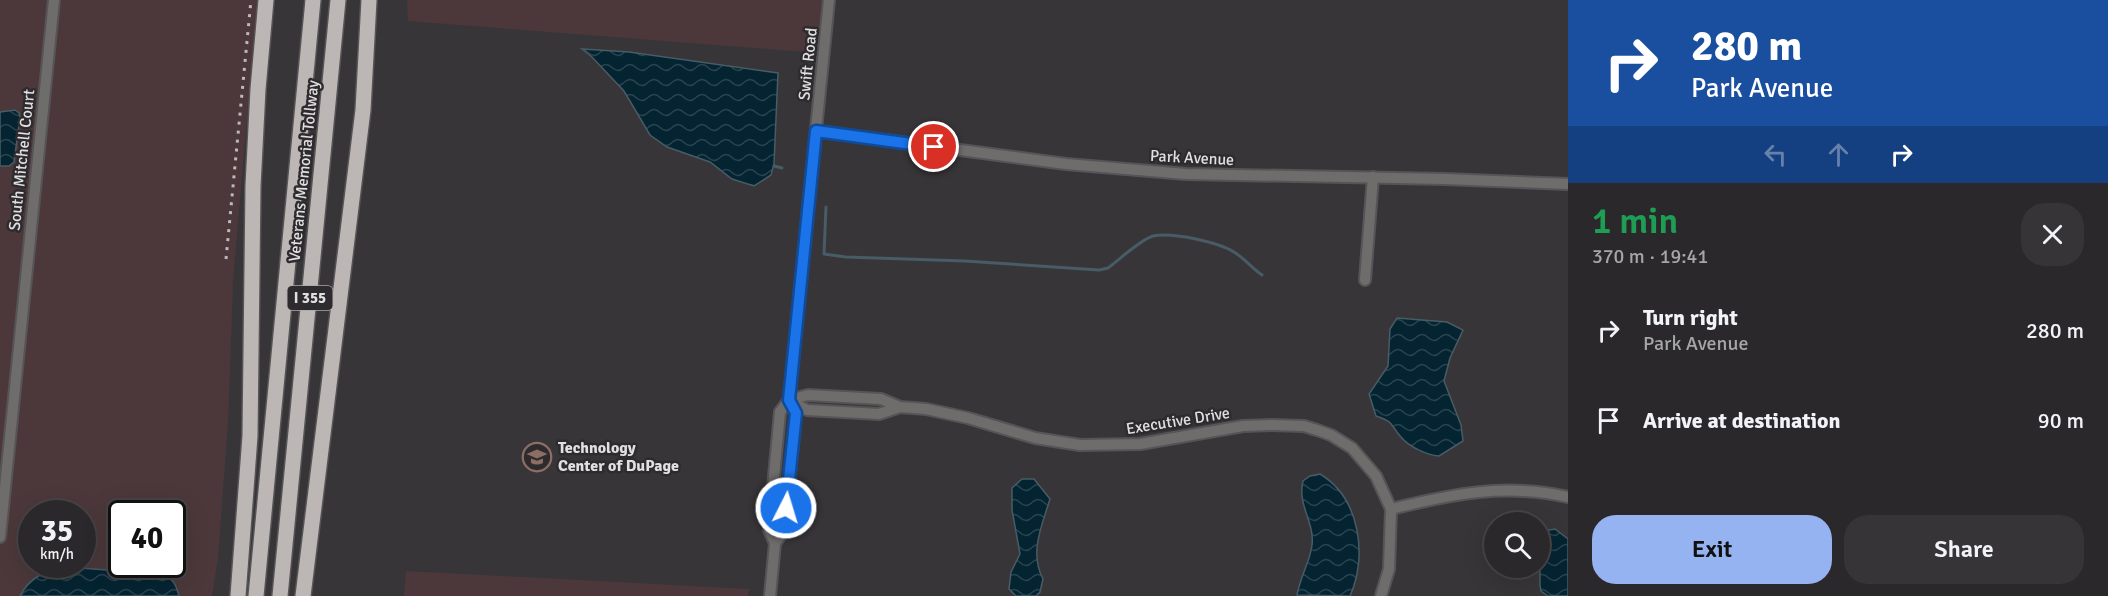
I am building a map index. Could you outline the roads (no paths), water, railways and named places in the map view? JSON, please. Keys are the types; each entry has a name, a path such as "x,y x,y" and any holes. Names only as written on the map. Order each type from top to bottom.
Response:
{"highway":[{"path":"236,596 243,538 250,436 253,186 266,0"},
{"name":"Veterans Memorial Tollway","path":"256,596 313,0"},
{"name":"Veterans Memorial Tollway","path":"280,596 338,0"},
{"path":"303,592 363,110 369,0"}],"street":[{"name":"South Mitchell Court","path":"0,537 54,0"},
{"name":"Swift Road","path":"789,400 829,0"},
{"name":"Park Avenue","path":"816,131 1066,164 1186,174 1373,177 1568,184"},
{"path":"1365,280 1373,177"},
{"name":"Executive Drive","path":"789,400 808,395 880,399 900,407 942,412 1035,438 1080,445 1146,444 1243,426 1304,426 1331,435 1352,448 1376,476 1391,509"},
{"path":"770,596 775,543 769,530 780,412 789,400 796,413 784,531 775,543"},
{"path":"1381,596 1389,569 1391,509 1448,495 1484,490 1520,490 1568,497"}],"water":[{"path":"582,49 629,52 778,73 774,164 771,175 754,186 732,179 710,162 667,147 650,135 624,91"},
{"path":"15,110 20,117 14,162 9,166 0,166 0,112"},
{"path":"1397,318 1447,322 1463,330 1450,358 1444,381 1461,425 1463,441 1439,456 1424,452 1404,441 1390,422 1376,416 1369,394 1388,366 1390,329"},
{"path":"1320,474 1334,484 1344,498 1357,529 1359,563 1350,596 1297,595 1312,545 1311,529 1302,498 1303,481 1310,476"},
{"path":"1022,479 1034,479 1050,499 1038,539 1037,559 1043,579 1040,592 1036,596 1016,596 1009,589 1011,572 1020,554 1012,510 1012,488"},
{"path":"1555,529 1568,539 1568,596 1548,596 1541,591 1540,578 1550,578 1550,530"},
{"path":"96,569 108,570 108,578 169,578 177,588 179,596 20,596 34,579 96,578"}],"waterway":[{"path":"774,166 782,168"},
{"path":"826,207 824,254 1099,270 1108,268 1148,238 1171,235 1227,248 1238,254 1262,275"}],"railway":[{"path":"226,259 251,0"}],"place":[{"name":"Technology Center of DuPage","path":"537,457"}]}
